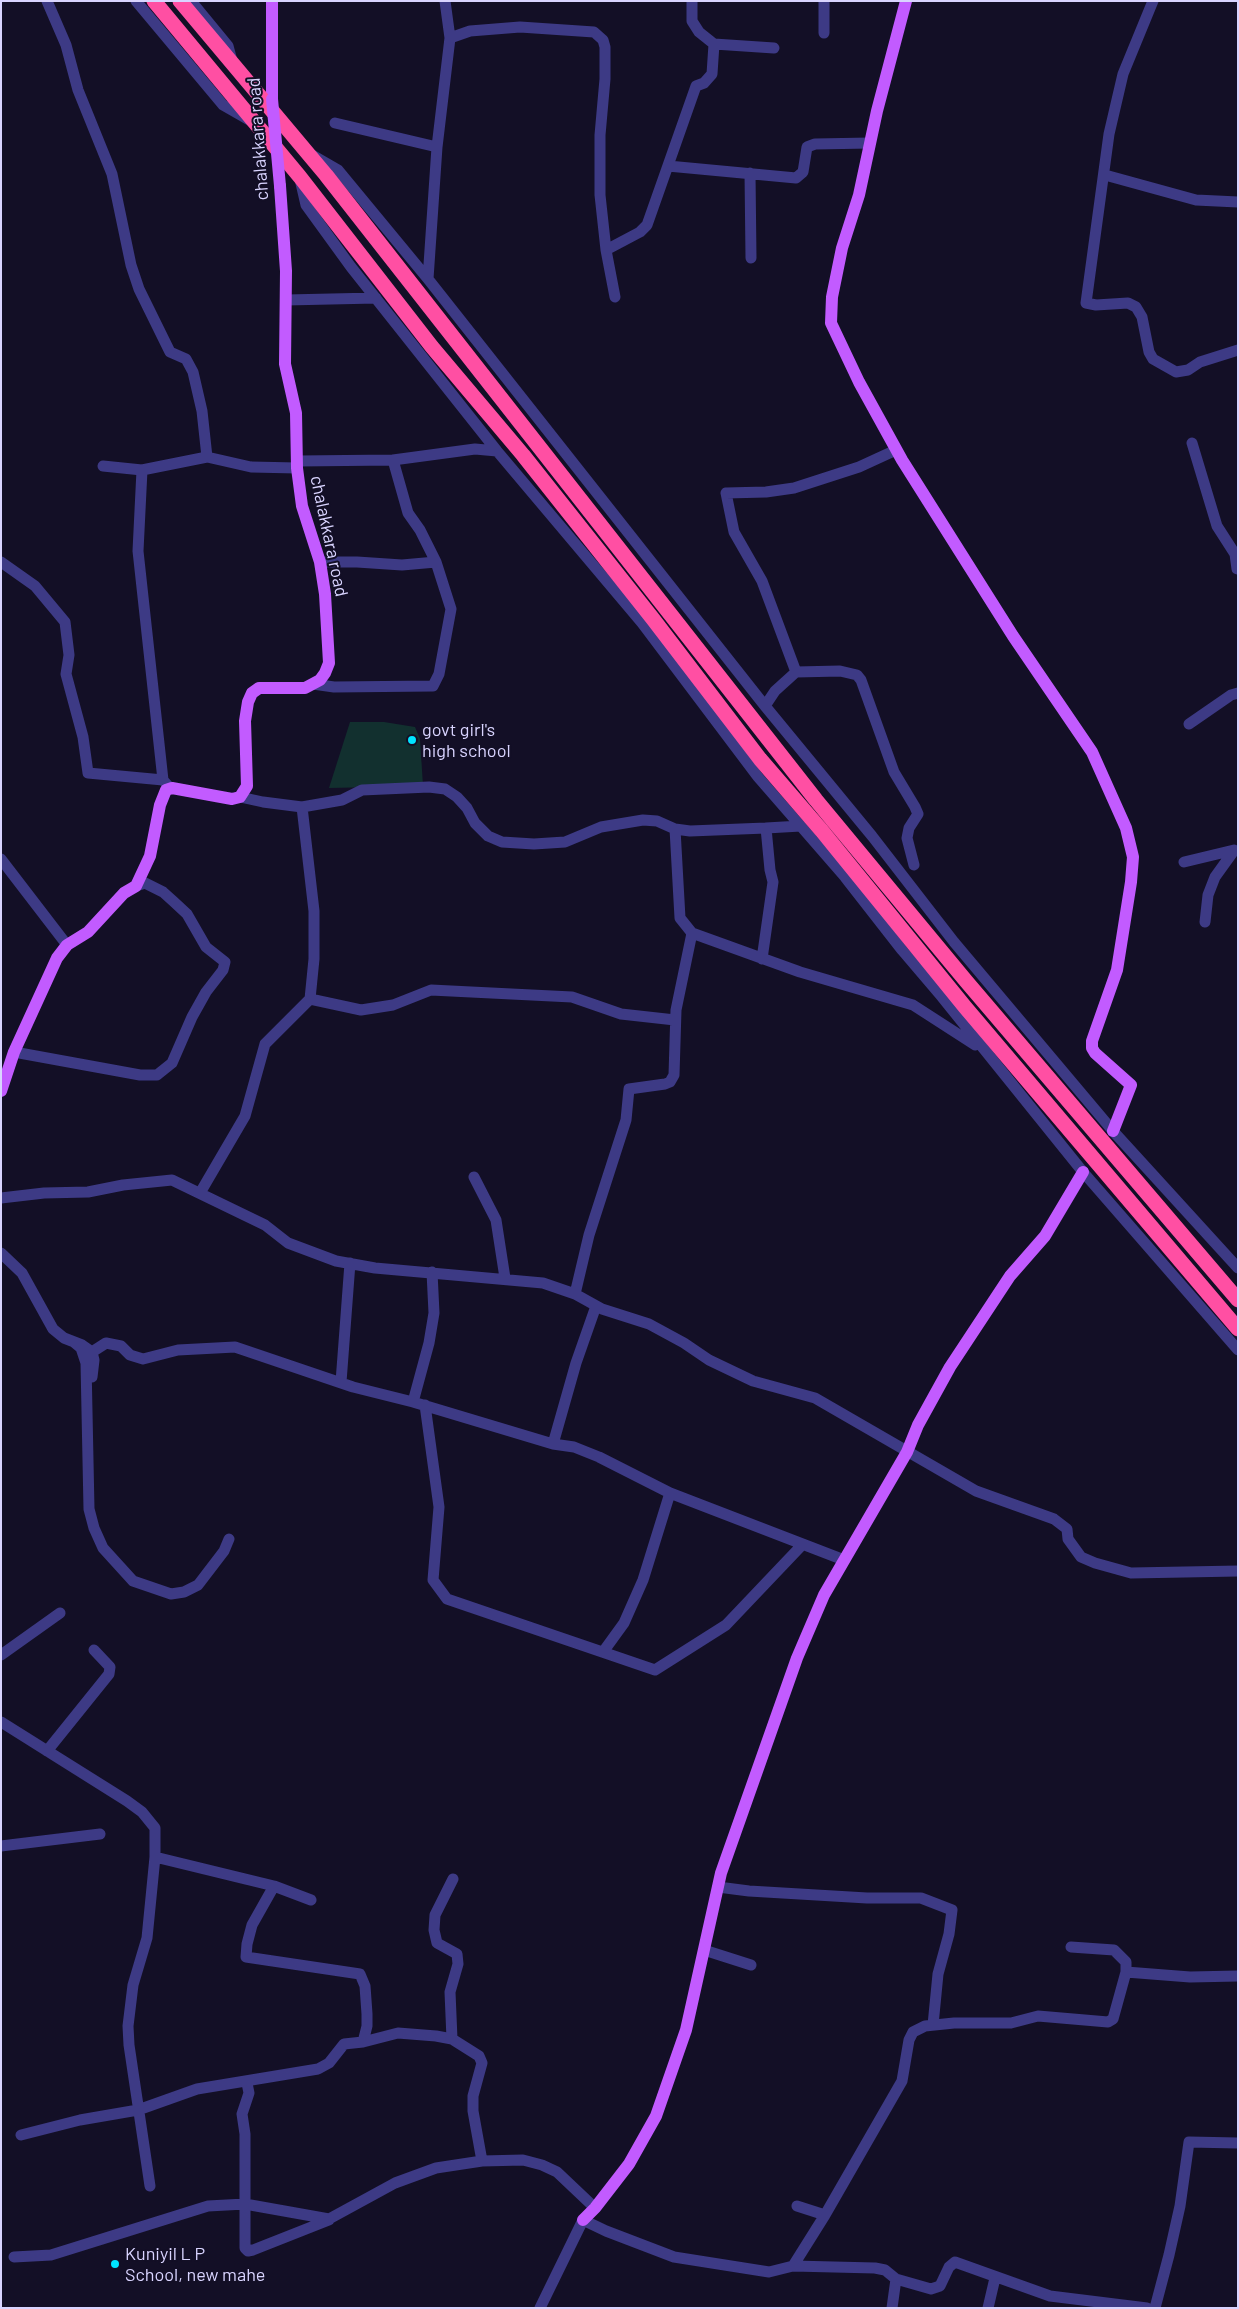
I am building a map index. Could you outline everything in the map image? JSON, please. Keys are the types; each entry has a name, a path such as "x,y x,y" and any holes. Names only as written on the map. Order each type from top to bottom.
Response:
{"highway":[{"path":"154,1 252,122 300,177 372,272 523,455 653,619 760,759 977,1022 1238,1329"},
{"path":"180,1 303,150 326,175 816,800 966,981 1238,1300"}],"main road":[{"name":"chalakkara road","path":"272,1 272,99 286,271 285,364 296,413 302,506 320,562 326,604 329,663 325,673 313,684"},
{"path":"903,2 859,195 842,248 832,297 831,322 859,382 896,450 1013,636 1092,752 1126,828 1132,857 1132,874 1117,970 1092,1041 1092,1048 1095,1053 1131,1085 1113,1131"},
{"path":"1,1091 14,1052 57,958 67,945 88,932 124,893 136,886 150,856 166,784 232,799 240,797 247,786 245,721 248,702 252,693 259,688 306,688 313,684"},
{"path":"583,2220 595,2208 629,2164 656,2116 686,2030 718,1887 760,1760 797,1658 824,1595 907,1452 918,1425 950,1367 1010,1276 1045,1236 1083,1172"}],"street":[{"path":"47,1 66,45 78,90 112,174 131,265 140,289 170,352 186,359 193,372 202,411 207,457"},
{"path":"136,1 223,105 252,122"},
{"path":"191,1 228,46 232,64"},
{"path":"428,279 437,147 450,38 445,1"},
{"path":"692,1 692,21 699,32 714,44 774,48"},
{"path":"824,1 824,33"},
{"path":"1153,1 1123,74 1109,134 1105,175 1086,303 1096,305 1128,303 1136,307 1142,316 1152,359 1176,372 1188,370 1200,362 1238,350"},
{"path":"450,38 470,31 520,27 594,32 603,40 605,47 605,79 600,136 600,195 606,250 616,297"},
{"path":"606,250 640,232 647,225 696,86 704,83 712,74 714,44"},
{"path":"336,123 437,147"},
{"path":"668,166 796,178 803,172 807,148 816,144 870,144"},
{"path":"303,150 338,170 428,279 765,706 872,836 954,942 1113,1131 1238,1268"},
{"path":"750,174 751,258"},
{"path":"1105,175 1196,200 1238,202"},
{"path":"300,177 306,205 376,298 497,451 642,623 758,777 845,876 1083,1172 1238,1350"},
{"path":"286,300 376,298"},
{"path":"1192,443 1217,526 1236,554 1237,569"},
{"path":"103,466 142,470 207,457 251,467 393,460 475,449 497,451"},
{"path":"796,672 762,581 734,532 726,493 794,488 859,467 896,450"},
{"path":"313,684 334,687 433,686 439,674 451,609 436,562 420,530 408,513 393,460"},
{"path":"1,562 35,586 66,622 69,655 66,674 83,737 88,773 166,784 138,550 142,470"},
{"path":"320,562 402,565 436,562"},
{"path":"765,706 775,692 796,672 840,671 857,675 861,680 894,772 918,814 909,828 907,838 914,865"},
{"path":"1188,724 1232,695 1238,694"},
{"path":"240,797 262,802 302,806 342,800 362,790 429,787 445,789 457,797 467,808 475,823 488,836 502,842 534,844 565,842 601,827 643,820 657,820 675,829 690,831 801,826"},
{"path":"200,1193 245,1116 265,1044 310,998 314,959 314,911 302,806"},
{"path":"762,958 773,882 766,828"},
{"path":"675,829 680,918 692,933 839,984 913,1005 983,1050"},
{"path":"1184,862 1235,850"},
{"path":"1205,922 1212,886 1235,850"},
{"path":"1,859 67,945"},
{"path":"14,1052 140,1075 157,1074 172,1063 192,1017 206,992 223,970 225,962 206,947 187,914 163,892 145,884 136,886"},
{"path":"575,1294 589,1235 626,1120 629,1089 670,1082 674,1075 675,1020 692,933"},
{"path":"310,998 361,1010 393,1005 431,990 572,997 621,1014 675,1020"},
{"path":"474,1177 496,1220 506,1278"},
{"path":"1,1198 44,1193 88,1192 123,1185 172,1180 266,1225 288,1243 336,1261 544,1283 575,1294 596,1306 649,1324 684,1343 708,1360 753,1381 815,1398 976,1490 1054,1519 1067,1529 1068,1539 1081,1557 1095,1563 1131,1572 1238,1571"},
{"path":"1,1254 22,1273 53,1329 81,1348 85,1358 88,1392 88,1494 94,1528 103,1548 133,1581 184,1592 198,1585 224,1551 229,1539"},
{"path":"341,1382 350,1263"},
{"path":"413,1402 429,1342 434,1313 432,1272"},
{"path":"553,1444 576,1363 596,1306"},
{"path":"75,1343 82,1345 92,1352 94,1368 88,1392"},
{"path":"92,1352 106,1343 120,1346 130,1354 143,1359 178,1350 234,1347 341,1382 553,1444 574,1447 599,1457 670,1493 844,1560"},
{"path":"425,1406 439,1507 434,1580 447,1599 655,1670 726,1625 803,1544"},
{"path":"603,1652 624,1623 642,1580 670,1493"},
{"path":"1,1655 60,1613"},
{"path":"47,1752 109,1674 110,1667 94,1650"},
{"path":"1,1722 142,1812 155,1828 155,1857 147,1938 130,2003 129,2045 150,2186"},
{"path":"1,1846 100,1834"},
{"path":"155,1857 274,1886 311,1900"},
{"path":"452,2039 450,1992 458,1964 457,1954 437,1943 434,1930 435,1915 454,1880"},
{"path":"274,1886 252,1925 246,1957 360,1974 365,1986 367,2014 367,2026 363,2042"},
{"path":"718,1887 749,1892 847,1897 921,1898 952,1910 949,1934 938,1974 933,2025"},
{"path":"793,2266 825,2215 902,2081 913,2032 933,2025 1012,2023 1038,2016 1108,2022 1112,2019 1126,1972 1126,1962 1114,1950 1071,1947"},
{"path":"704,1950 751,1965"},
{"path":"1126,1972 1190,1977 1238,1976"},
{"path":"21,2135 80,2120 138,2110 197,2089 247,2083 318,2070 329,2063 344,2044 363,2042 398,2033 452,2039 481,2059 473,2096 473,2111 482,2161"},
{"path":"247,2083 249,2093 242,2114 246,2134 244,2244 248,2251 329,2219 395,2183 436,2168 482,2161 523,2160 542,2165 557,2172 595,2208"},
{"path":"1154,2308 1180,2206 1188,2142 1238,2143"},
{"path":"14,2256 50,2255 208,2206 246,2204 329,2219"},
{"path":"797,2206 825,2215"},
{"path":"540,2308 583,2220 606,2231 674,2256 769,2272 793,2266 874,2268 885,2270 896,2280 920,2288 936,2288 943,2283 949,2267 956,2262 995,2278 1050,2296 1147,2308"},
{"path":"988,2308 995,2278"},
{"path":"892,2308 896,2280"}],"green space":[{"path":"350,722 384,722 415,727 420,739 423,786 329,788"}],"place":[{"name":"govt girl's high school","path":"412,740"},
{"name":"Kuniyil L P School, new mahe","path":"115,2264"}]}
